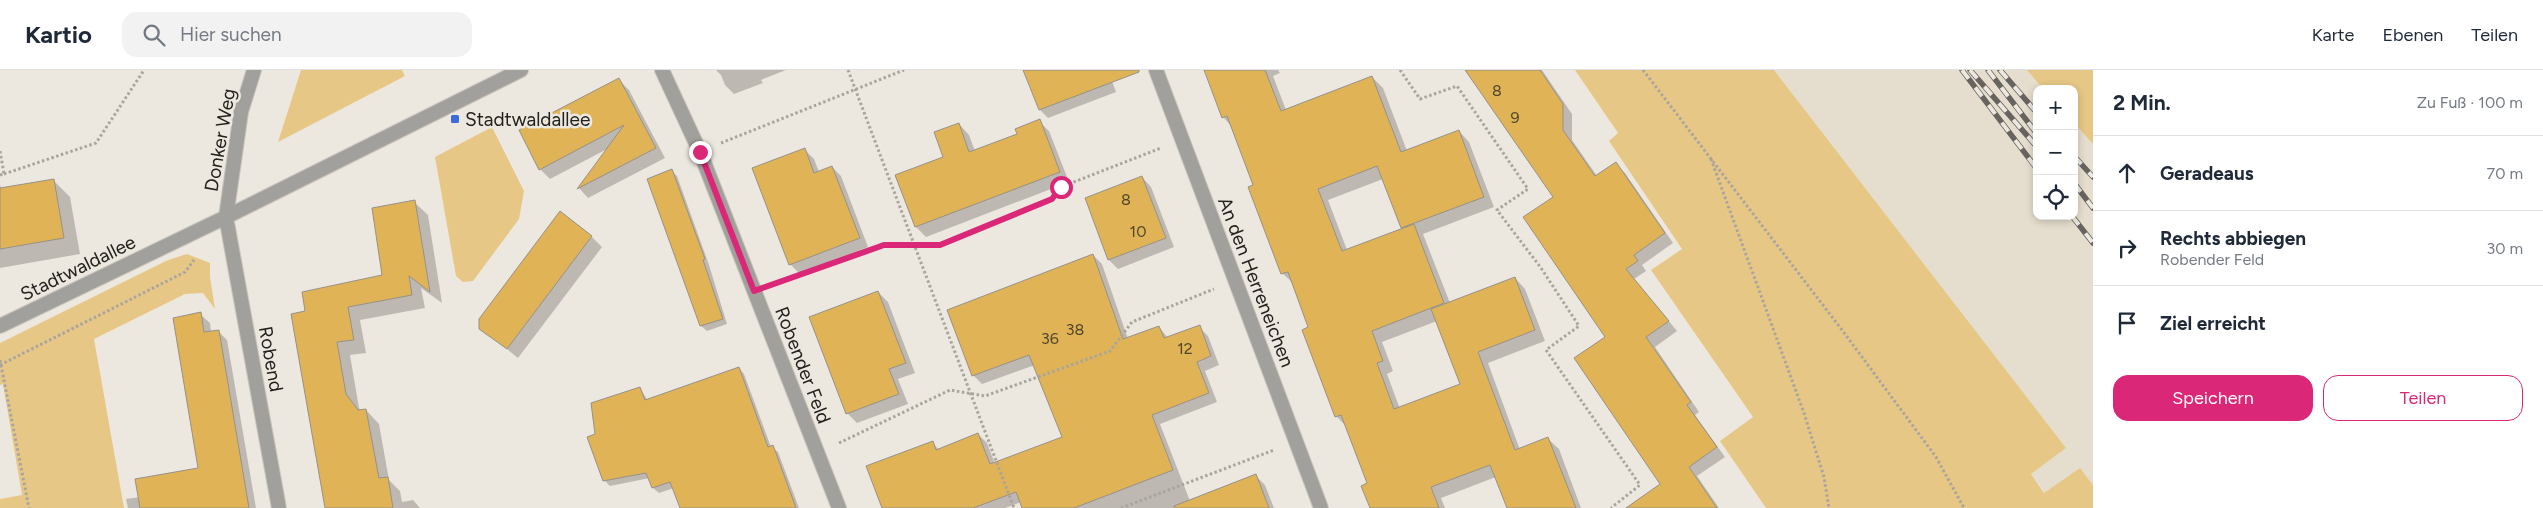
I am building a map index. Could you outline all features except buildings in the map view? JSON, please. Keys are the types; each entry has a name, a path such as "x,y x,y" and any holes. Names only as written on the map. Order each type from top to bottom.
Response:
{"street":[{"name":"Donker Weg","path":"226,218 241,112 254,70"},
{"name":"Stadtwaldallee","path":"0,326 226,218 521,70"},
{"name":"Robender Feld","path":"662,70 700,152 839,508"},
{"name":"An den Herreneichen","path":"1156,70 1321,508"},
{"name":"Robend","path":"226,218 279,508"}],"path":[{"path":"0,151 2,175 96,143 144,70"},
{"path":"848,70 1014,508"},
{"path":"700,152 904,70"},
{"path":"1400,70 1420,100 1457,86 1528,189 1497,210 1541,268 1579,326 1546,350 1640,485 1611,508"},
{"path":"1643,70 1936,457 1964,508"},
{"path":"754,291 884,245 940,245 1052,199 1061,187 1182,140"},
{"path":"1709,155 1804,413 1824,477 1829,508"},
{"path":"0,365 185,272 196,256"},
{"path":"818,453 950,390 985,396 1110,351 1132,322 1236,280"},
{"path":"0,360 29,508"},
{"path":"1121,508 1296,442"}],"shaded area":[{"path":"301,70 402,70 405,76 278,142"},
{"path":"1575,70 1774,70 2066,448 2031,474 2044,493 2080,468 2093,485 2093,508 1766,508 1720,441 1753,417 1651,270 1682,249 1609,141 1618,133"},
{"path":"1774,70 2027,70 2040,85 2033,85 2033,220 2078,220 2078,127 2093,144 2093,485 2080,468 2045,493 2031,474 2066,448"},
{"path":"2027,70 2093,70 2093,144 2078,127 2078,85 2040,85"},
{"path":"492,127 524,191 519,219 473,281 463,282 456,276 435,157"},
{"path":"187,254 210,263 210,277 215,309 203,293 185,294 94,339 124,508 0,508 0,499 22,495 3,384 0,385 0,343 168,260"}],"railway":[{"path":"1962,70 2033,164"},
{"path":"1970,70 2033,142"},
{"path":"1988,70 2034,130"},
{"path":"2000,70 2033,108"},
{"path":"2078,160 2093,177"},
{"path":"2078,188 2093,208"},
{"path":"2075,220 2093,243"}],"place":[{"name":"Stadtwaldallee","path":"455,119"}],"route":[{"path":"700,152 754,291 884,245 940,245 1052,199 1061,187"}]}
